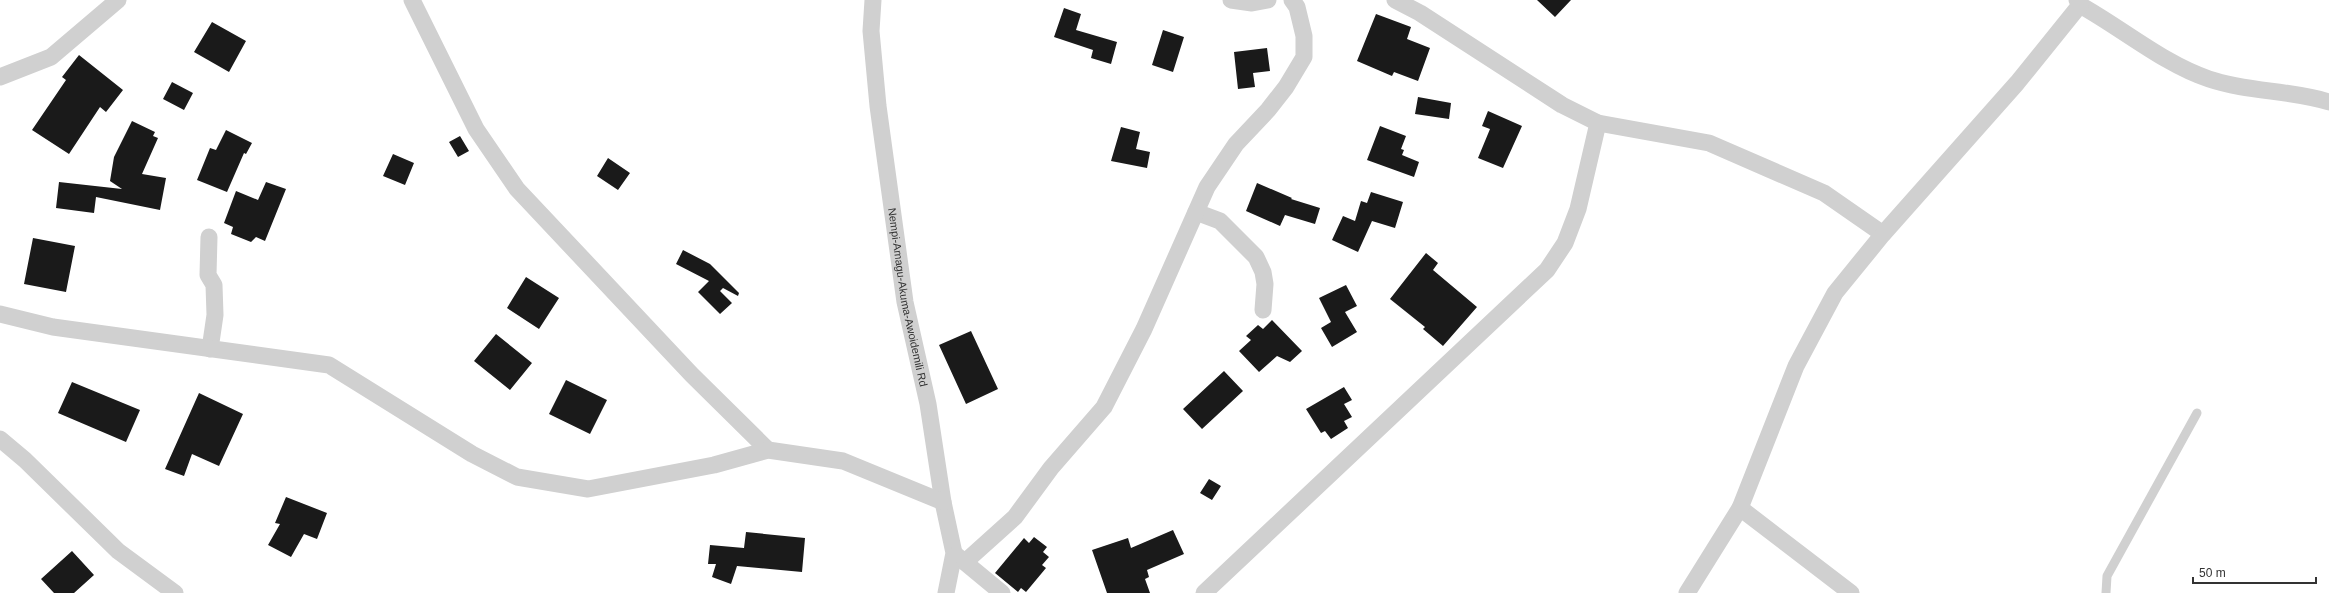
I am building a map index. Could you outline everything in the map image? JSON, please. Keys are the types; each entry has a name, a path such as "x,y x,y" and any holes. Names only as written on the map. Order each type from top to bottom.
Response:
{"street":[{"path":"0,77 51,58 118,0"},
{"path":"412,0 476,129 517,190 692,376 768,450"},
{"name":"Nempi-Amagu-Akuma-Awoidemili Rd","path":"873,0 871,31 878,106 905,302 928,404 942,502 960,558 946,593"},
{"path":"1231,0 1252,3 1268,0"},
{"path":"1002,593 960,558 1015,517 1050,468 1104,407 1144,329 1207,187 1236,144 1268,110 1286,87 1304,57 1304,36 1297,7 1292,0"},
{"path":"1395,0 1427,17 1562,104 1598,123 1709,143 1824,193 1883,234"},
{"path":"1687,593 1740,508 1796,366 1835,293 1883,234 2016,83 2079,3 2183,69 2211,80 2311,97 2329,102"},
{"path":"1204,593 1547,270 1565,243 1578,209 1598,123"},
{"path":"1196,212 1220,221 1256,257 1263,272 1265,284 1263,310"},
{"path":"209,237 208,275 214,285 215,315 210,349"},
{"path":"0,314 53,327 329,365 472,454 517,477 588,489 714,464 768,450 843,461 942,502"},
{"path":"0,439 25,460 118,551 175,593"},
{"path":"1740,508 1852,593"}],"lane":[{"path":"2106,593 2107,576 2197,413"}],"building":[{"path":"1537,0 1571,0 1555,17"},
{"path":"1064,8 1081,14 1076,30 1117,42 1111,64 1091,58 1093,50 1054,37"},
{"path":"1376,14 1411,27 1407,39 1430,48 1418,81 1394,72 1392,76 1357,61"},
{"path":"212,22 246,41 229,72 194,52"},
{"path":"1163,30 1184,37 1173,72 1152,65"},
{"path":"1267,48 1270,71 1253,73 1255,87 1238,89 1234,52"},
{"path":"79,55 123,90 106,112 100,107 69,154 32,130 66,80 62,77"},
{"path":"172,82 193,93 184,110 163,99"},
{"path":"1418,97 1451,103 1449,119 1415,114"},
{"path":"1488,111 1522,126 1503,168 1478,158 1490,129 1482,126"},
{"path":"132,121 155,132 153,136 158,138 142,174 166,178 160,210 96,197 94,213 56,208 59,182 122,189 110,181 114,157"},
{"path":"1380,126 1406,136 1401,149 1404,150 1402,155 1419,162 1414,177 1367,160"},
{"path":"1121,127 1140,132 1136,149 1150,152 1147,168 1111,161"},
{"path":"226,130 252,143 246,154 244,153 227,192 197,180 210,148 216,150"},
{"path":"460,136 469,151 458,157 449,142"},
{"path":"393,154 414,163 405,185 383,176"},
{"path":"608,158 630,173 618,190 597,176"},
{"path":"266,182 286,189 265,241 256,237 251,242 231,234 233,227 224,223 236,191 258,200"},
{"path":"1257,183 1292,198 1291,199 1320,208 1315,224 1285,215 1280,226 1246,211"},
{"path":"1371,192 1403,202 1395,228 1372,221 1358,252 1332,240 1343,216 1355,221 1361,201 1367,203"},
{"path":"33,238 75,246 66,292 24,284"},
{"path":"683,250 710,264 739,293 738,296 723,288 720,291 732,303 720,314 698,292 709,281 676,264"},
{"path":"1426,253 1438,263 1433,270 1477,307 1443,346 1423,329 1425,327 1390,299"},
{"path":"526,277 559,298 539,329 507,308"},
{"path":"1346,285 1357,306 1345,312 1357,332 1332,347 1321,328 1331,322 1319,298"},
{"path":"1272,320 1302,351 1290,362 1277,356 1259,372 1239,351 1251,340 1246,336 1258,325 1263,329"},
{"path":"971,331 998,389 966,404 939,345"},
{"path":"496,334 532,363 510,390 474,361"},
{"path":"1224,371 1243,391 1202,429 1183,409"},
{"path":"566,380 607,400 590,434 549,414"},
{"path":"72,382 140,410 126,442 58,413"},
{"path":"1344,387 1352,400 1344,404 1352,417 1344,421 1348,428 1331,439 1325,431 1321,433 1306,409"},
{"path":"199,393 243,414 219,466 192,454 184,476 165,469"},
{"path":"1209,479 1221,486 1212,500 1200,493"},
{"path":"286,497 327,513 317,539 304,534 291,557 268,545 280,524 275,523"},
{"path":"1173,530 1184,554 1147,570 1149,577 1145,579 1150,593 1107,593 1092,550 1128,538 1131,548"},
{"path":"746,532 805,538 802,572 737,566 731,584 712,577 716,564 708,564 710,545 744,548"},
{"path":"1034,537 1047,547 1043,552 1049,557 1042,565 1046,568 1026,592 1021,588 1018,592 995,573 1024,538 1029,543"},
{"path":"72,551 94,575 74,593 54,593 41,579"}]}
